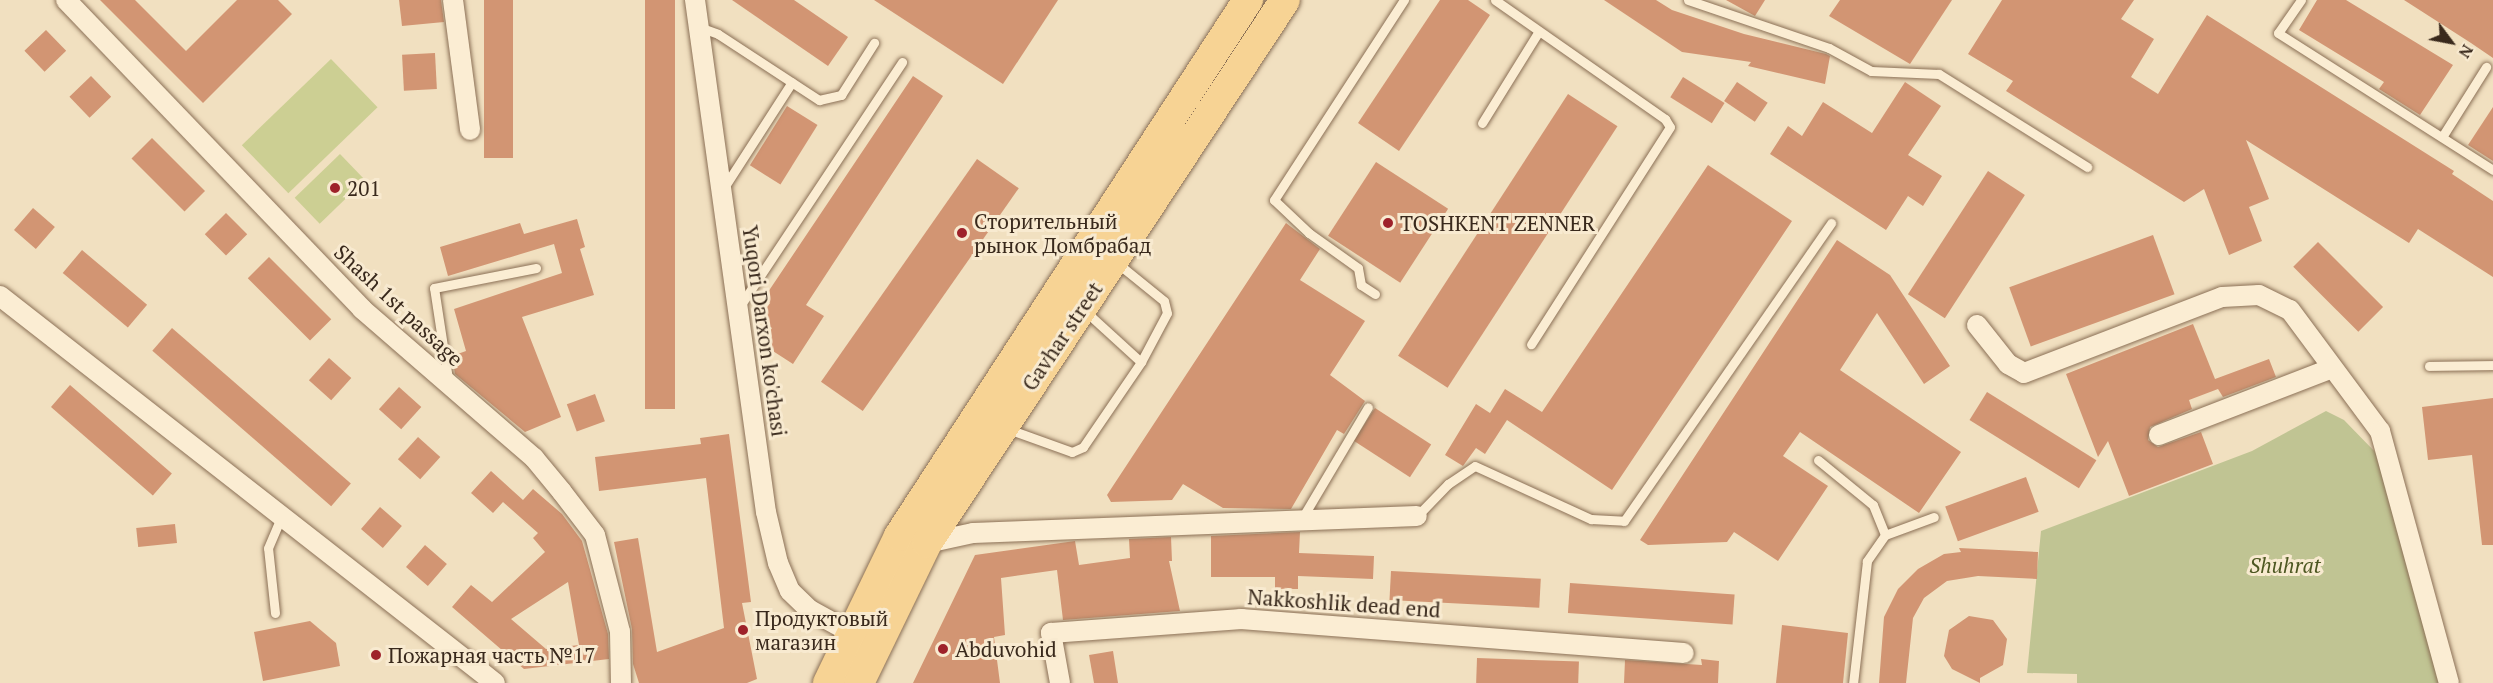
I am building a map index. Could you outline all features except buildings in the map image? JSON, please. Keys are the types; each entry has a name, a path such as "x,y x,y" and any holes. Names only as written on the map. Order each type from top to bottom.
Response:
{"main road":[{"name":"Gavhar street","path":"828,683 850,632 899,536 990,421 1101,252 1248,0"},
{"name":"Gavhar street","path":"1101,252 1285,0"},
{"name":"Gavhar street","path":"859,683 990,421"}],"street":[{"name":"Shаsh 1st passage","path":"66,0 104,33 362,309 534,458 595,535 620,632 621,683"},
{"path":"453,0 470,130"},
{"name":"Yuqori Darxon ko'chasi","path":"695,0 722,190 735,313 765,512 785,583 803,604 850,632"},
{"path":"1977,325 2008,364 2024,373 2222,297 2259,295 2290,310 2380,431 2449,683"},
{"path":"0,296 495,683"},
{"path":"2159,435 2333,368"},
{"path":"927,543 973,533 1417,516"},
{"name":"Nakkoshlik dead end","path":"1060,683 1051,633 1240,619 1684,653"}],"lane":[{"path":"1375,294 1360,285 1358,268 1309,233 1274,200 1404,0"},
{"path":"1495,0 1665,119 1670,128 1531,344"},
{"path":"1688,0 1829,48 1871,71 1939,74 2087,167"},
{"path":"2301,0 2278,33 2493,170"},
{"path":"699,27 718,34 819,100 841,95 874,43"},
{"path":"1482,123 1539,31"},
{"path":"735,313 902,62"},
{"path":"2442,137 2486,67"},
{"path":"722,190 792,82"},
{"path":"1417,516 1448,484 1475,466 1591,519 1624,521 1831,223"},
{"path":"990,421 1072,452 1083,447 1141,362 1167,313 1164,301 1101,252"},
{"path":"449,384 434,288 536,268"},
{"path":"1071,298 1141,362"},
{"path":"2429,366 2493,364"},
{"path":"1301,520 1368,406"},
{"path":"1818,460 1874,505 1885,535"},
{"path":"275,613 268,548 281,517"},
{"path":"1853,683 1867,561 1885,535 1934,517"}],"green space":[{"path":"331,59 378,107 288,193 242,145"},
{"path":"340,154 365,180 320,224 295,198"},
{"name":"Shuhrat","path":"2326,411 2344,420 2378,455 2442,683 2077,683 2077,674 2027,673 2041,531 2252,451"}],"place":[{"name":"201","path":"335,188"},
{"name":"TOSHKENT ZENNER","path":"1388,223"},
{"name":"Сторительный рынок Домбрабад","path":"962,233"},
{"name":"Продуктовый магазин","path":"743,630"},
{"name":"Abduvohid","path":"943,649"},
{"name":"Пожарная часть №17","path":"376,655"}]}
